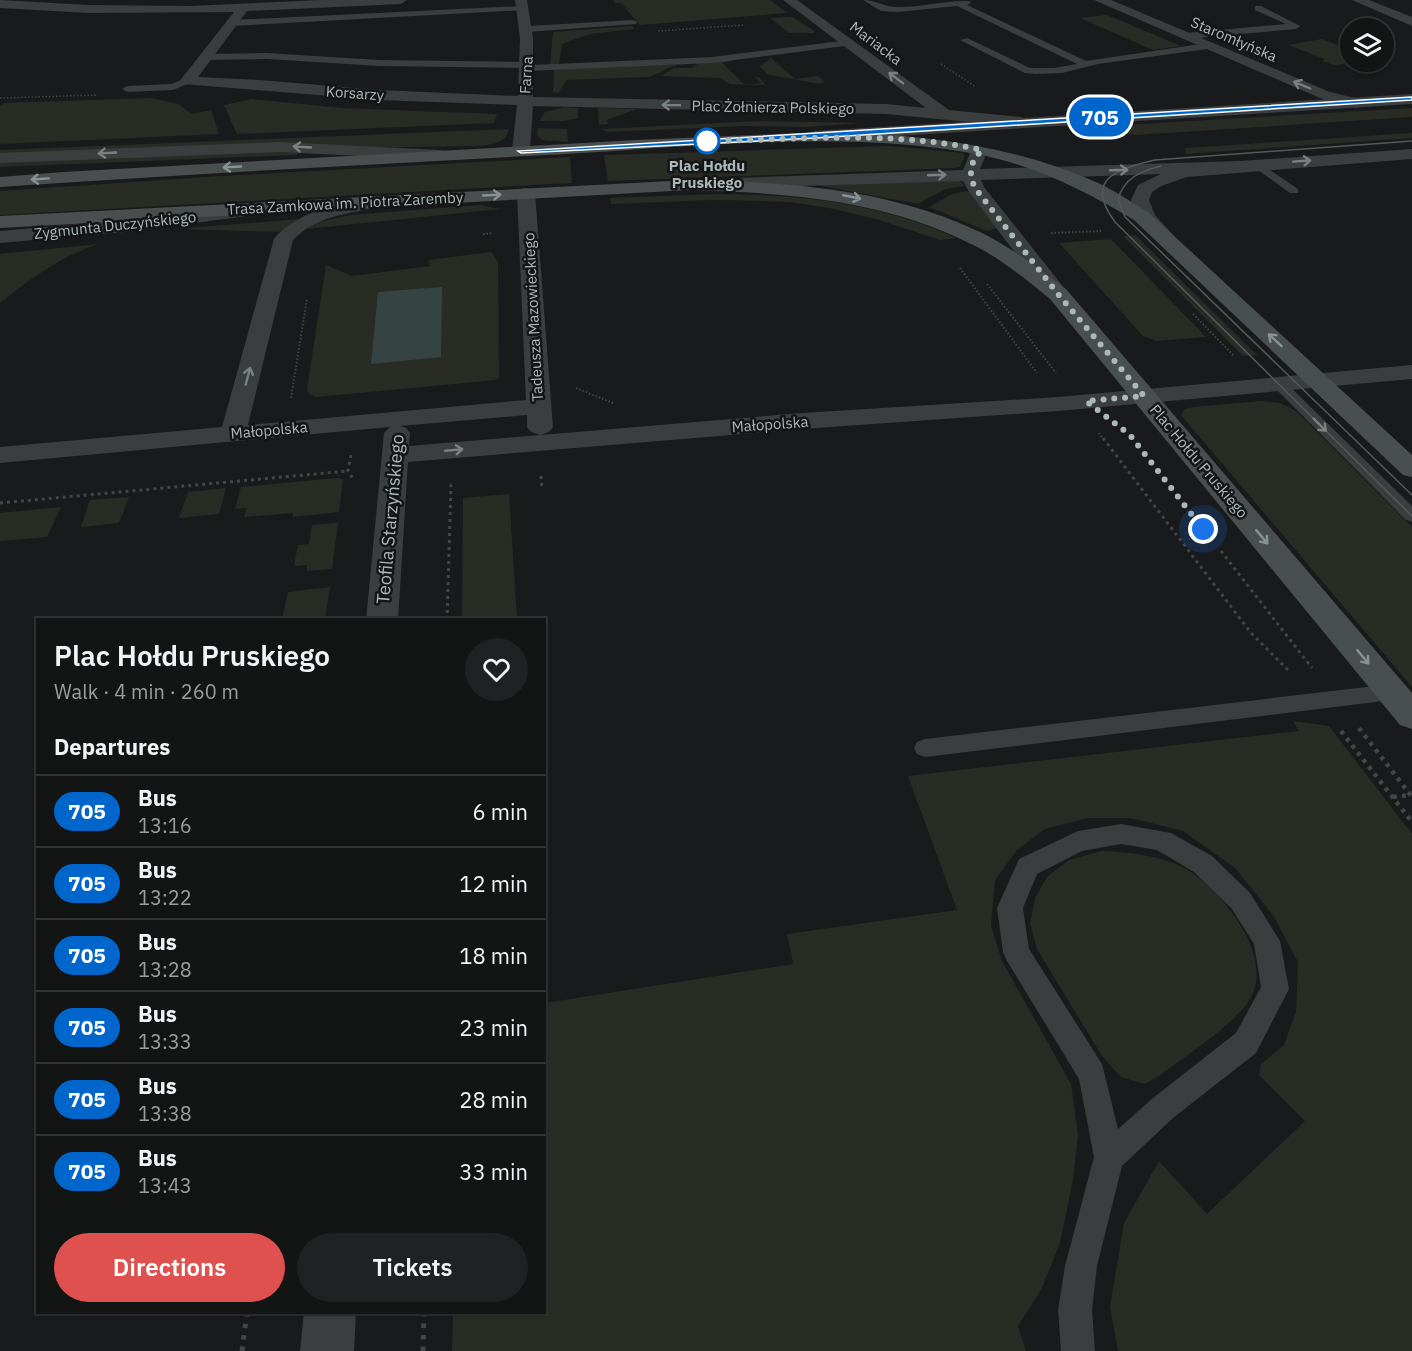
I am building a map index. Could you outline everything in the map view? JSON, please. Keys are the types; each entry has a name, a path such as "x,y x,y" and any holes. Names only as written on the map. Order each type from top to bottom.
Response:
{"main road":[{"path":"0,182 794,137"},
{"name":"Plac Żołnierza Polskiego","path":"794,137 892,138 982,150 1060,172 1101,190 1148,222 1165,237"},
{"name":"Trasa Zamkowa im. Piotra Zaremby","path":"0,222 690,185 761,186 817,191 921,214 950,225 998,249 1029,269 1058,294"},
{"path":"1165,237 1297,382 1412,469"},
{"name":"Plac Hołdu Pruskiego","path":"1058,294 1412,716"}],"street":[{"path":"114,9 129,0"},
{"path":"0,4 114,9 243,8 401,0"},
{"name":"Staromłyńska","path":"1101,0 1325,95 1358,103"},
{"path":"1359,0 1412,22"},
{"name":"Mariacka","path":"796,2 943,113"},
{"name":"Farna","path":"521,151 528,67 527,29 522,4"},
{"path":"187,81 243,8"},
{"name":"Korsarzy","path":"187,81 260,84 359,94 524,101"},
{"name":"Plac Żołnierza Polskiego","path":"794,137 1412,99"},
{"name":"Plac Żołnierza Polskiego","path":"524,101 831,108 943,113 1021,122"},
{"name":"Plac Żołnierza Polskiego","path":"982,150 1004,136 1031,128 1121,116"},
{"path":"0,158 270,147 445,155"},
{"path":"970,174 973,160 982,150"},
{"name":"Plac Żołnierza Polskiego","path":"970,174 1251,165 1412,154"},
{"name":"Plac Żołnierza Polskiego","path":"1165,237 1142,208 1140,200 1144,189 1173,174 1251,165"},
{"name":"Trasa Zamkowa im. Piotra Zaremby","path":"690,185 970,174"},
{"name":"Plac Hołdu Pruskiego","path":"970,174 975,188 1058,294"},
{"name":"Tadeusza Mazowieckiego","path":"526,193 541,442"},
{"path":"233,433 284,239 292,230 324,214 381,201"},
{"name":"Zygmunta Duczyńskiego","path":"0,237 126,226 266,209"},
{"path":"1297,382 1412,372"},
{"name":"Plac Hołdu Pruskiego","path":"1144,396 1297,382"},
{"name":"Małopolska","path":"396,455 1144,396"},
{"name":"Małopolska","path":"0,455 538,406"},
{"name":"Teofila Starzyńskiego","path":"382,618 398,419"},
{"path":"327,1351 330,1314"}],"lane":[{"path":"867,0 890,10 962,3 1086,65"},
{"path":"231,23 522,4"},
{"path":"1185,36 1296,26 1258,8"},
{"path":"527,29 633,22"},
{"path":"964,40 1028,71 1040,72 1207,46"},
{"path":"206,57 274,56 391,64 528,67 712,60 849,43"},
{"path":"127,89 173,87 187,81"},
{"path":"1251,165 1294,191"},
{"path":"1297,382 1412,495"},
{"path":"1297,382 1412,516"},
{"path":"925,748 1392,692"},
{"path":"1078,1351 1075,1310 1081,1266 1110,1157 1092,1074 1016,952 1010,908 1028,867 1078,842 1121,834 1162,840 1203,864 1240,901 1267,940 1275,989 1246,1043 1163,1108 1110,1157"}],"path":[{"path":"941,64 981,90"},
{"path":"0,98 104,94"},
{"path":"1044,234 1103,231"},
{"path":"954,261 1076,427 1093,425 1251,633 1327,699 1412,795"},
{"path":"981,276 1068,387 1086,401"},
{"path":"290,404 309,289"},
{"path":"1193,314 1234,356"},
{"path":"574,387 615,403"},
{"path":"0,503 348,471"},
{"path":"530,477 541,476 542,489"},
{"path":"447,618 451,485 462,484"},
{"path":"1218,548 1412,822"},
{"path":"1394,797 1412,795"},
{"path":"242,1351 247,1314"},
{"path":"423,1351 424,1314"}],"shaded area":[{"path":"613,0 770,0 787,13 640,25 621,3 615,3"},
{"path":"1107,15 1181,46 1153,50 1080,18"},
{"path":"792,17 815,33 789,33 770,18"},
{"path":"632,26 634,29 590,34 562,44 559,65 550,65 553,32"},
{"path":"1322,39 1340,46 1340,64 1322,61 1325,59 1288,45"},
{"path":"771,58 795,79 818,76 825,82 820,84 765,74 766,72 760,67"},
{"path":"736,60 722,63 744,84 730,84 719,78 661,76 674,68 693,68 692,66 697,65 696,63"},
{"path":"675,64 676,66 648,77 567,80 558,93 553,92 554,69"},
{"path":"755,77 759,77 765,84 764,85 749,85 761,83"},
{"path":"152,98 178,104 192,114 211,110 219,134 0,144 0,106 3,103"},
{"path":"252,99 342,108 497,114 494,123 237,134 224,105"},
{"path":"565,107 578,108 578,118 564,121 539,121 545,112"},
{"path":"598,108 637,109 607,120 608,124 599,125"},
{"path":"1412,108 1412,117 1136,135 1089,127"},
{"path":"760,121 863,123 805,127 744,126 608,132 600,129"},
{"path":"538,128 567,129 568,142 542,140 537,135"},
{"path":"509,129 500,141 474,146 0,154 0,150"},
{"path":"1412,133 1412,138 1186,154 1185,148"},
{"path":"889,146 963,153 965,156 960,167 955,168 608,181 604,155"},
{"path":"239,152 301,152 296,155 0,167 0,162"},
{"path":"570,157 572,183 0,215 0,191 221,176"},
{"path":"960,181 965,186 945,189 918,204 811,184"},
{"path":"968,191 998,228 987,231 929,207 952,194"},
{"path":"715,194 777,196 838,203 898,216 956,238 940,240 876,219 790,202 716,200 611,204 610,198"},
{"path":"480,205 500,209 306,229 320,222 350,215"},
{"path":"301,219 279,232 176,229"},
{"path":"1135,235 1257,355 1243,356 1123,236"},
{"path":"1111,239 1206,337 1157,341 1143,336 1059,243"},
{"path":"99,244 46,269 0,303 0,254"},
{"path":"491,252 498,262 499,377 496,380 317,397 309,394 307,389 326,265 352,276 430,266 428,260"},
{"path":"442,287 441,357 371,364 378,292"},
{"path":"1261,401 1280,403 1296,411 1412,527 1412,687 1181,415 1185,409 1193,407"},
{"path":"343,479 339,512 293,517 293,513 244,517 247,508 235,509 241,487"},
{"path":"226,488 219,514 179,518 188,492"},
{"path":"509,494 517,618 462,618 463,498"},
{"path":"129,497 119,523 81,527 90,500"},
{"path":"61,507 47,537 0,541 0,513"},
{"path":"338,523 332,569 307,571 307,565 294,566 298,545 309,544 312,525"},
{"path":"330,587 325,618 282,618 288,592"},
{"path":"1293,721 1329,726 1412,834 1412,1351 1118,1351 1110,1307 1124,1223 1159,1161 1207,1214 1305,1121 1259,1075 1261,1064 1284,1045 1296,1012 1298,962 1273,915 1235,868 1183,831 1131,818 1087,818 1045,829 1017,850 995,880 991,926 1002,961 1071,1084 1078,1135 1073,1180 1060,1243 1041,1290 1018,1326 1026,1351 452,1351 453,1314 546,1314 546,1003 793,964 787,934 957,910 908,776 1299,731"},
{"path":"1102,851 1160,859 1191,872 1204,882 1230,910 1250,943 1255,961 1256,979 1252,995 1246,1005 1224,1027 1196,1049 1145,1084 1121,1077 1102,1056 1037,949 1030,924 1035,898 1047,877 1069,860"}],"tram line":[{"path":"1412,141 1155,160 1117,172 1109,178 1102,195 1115,222 1412,516"},
{"path":"1161,166 1134,176 1124,186 1118,199 1125,217 1412,495"}],"bus line":[{"name":"705","path":"521,151 816,136 1412,99"}],"place":[{"name":"Plac Hołdu Pruskiego","path":"707,141"}],"route":[{"path":"707,141 817,136 872,137 928,141 982,150 971,166 970,174 975,188 1058,294 1144,396 1086,401 1119,424 1130,435 1203,529"}]}
